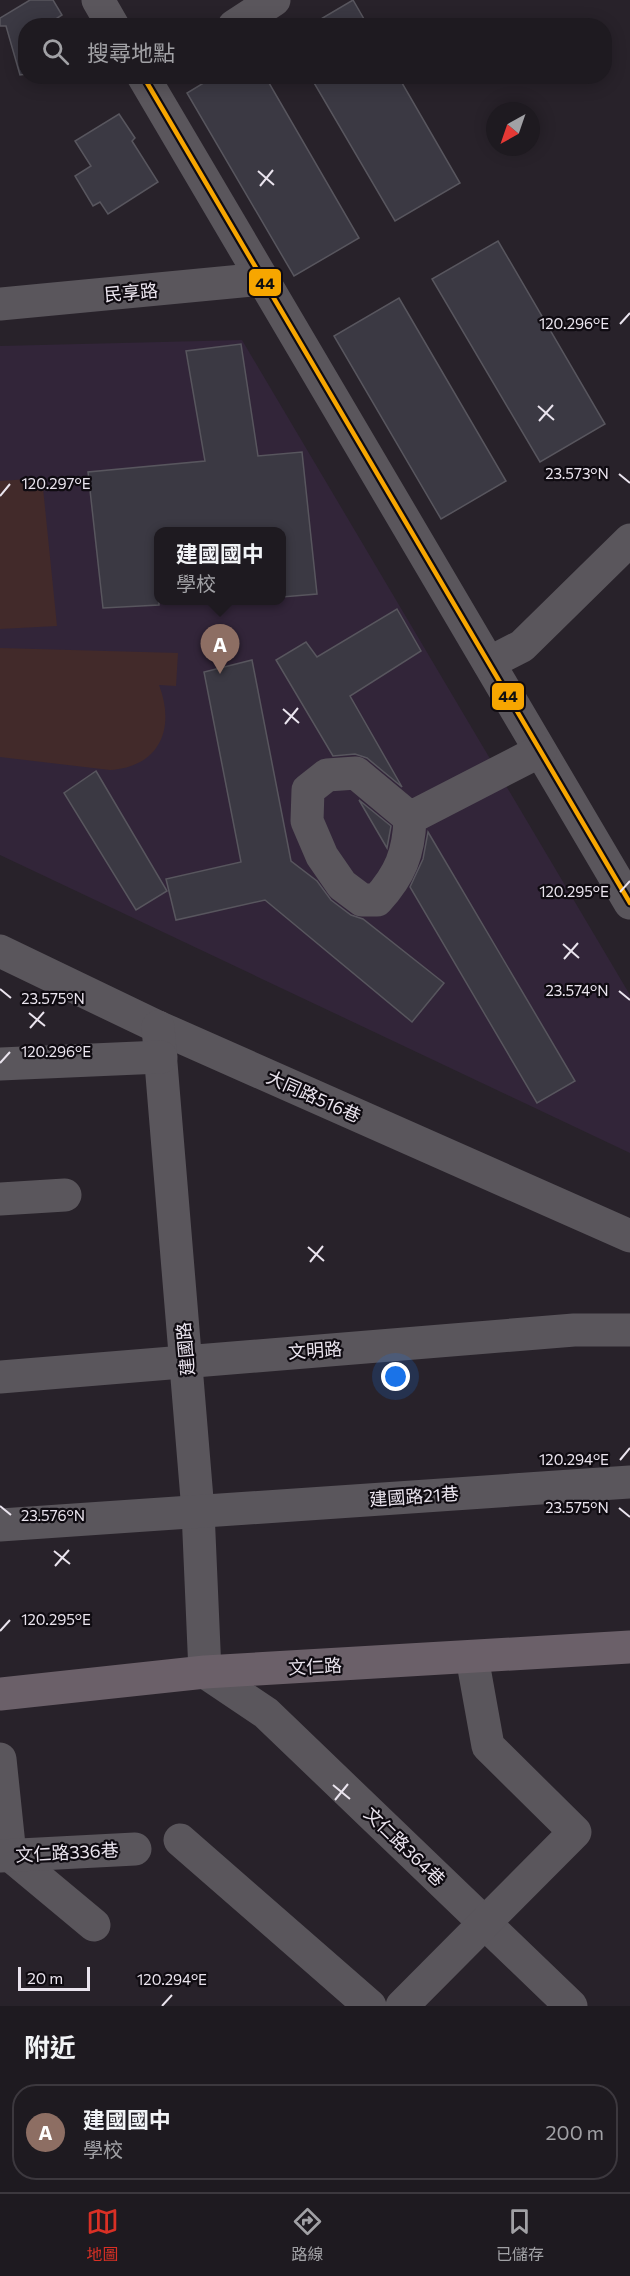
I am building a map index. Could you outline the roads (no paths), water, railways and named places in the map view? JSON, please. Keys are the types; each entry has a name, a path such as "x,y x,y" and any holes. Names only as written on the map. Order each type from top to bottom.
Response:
{"main road":[{"name":"文仁路","path":"0,1694 205,1672 630,1647"}],"street":[{"path":"98,0 108,18"},
{"path":"246,18 274,0"},
{"path":"151,84 263,279 630,903"},
{"name":"民享路","path":"0,304 263,279"},
{"path":"489,663 522,646 630,540"},
{"path":"410,818 540,751"},
{"name":"大同路516巷","path":"0,951 160,1042 630,1236"},
{"path":"0,1064 160,1042"},
{"name":"建國路","path":"160,1042 198,1510 205,1672"},
{"path":"0,1198 65,1195"},
{"name":"文明路","path":"0,1377 574,1330 630,1330"},
{"name":"建國路21巷","path":"0,1525 630,1482"},
{"path":"402,2006 575,1832 488,1746 472,1657"},
{"name":"文仁路364巷","path":"205,1672 266,1713 571,2006"},
{"path":"0,1759 5,1856 94,1925"},
{"path":"180,1840 370,2006"},
{"name":"文仁路336巷","path":"5,1856 135,1849"}],"place":[{"name":"建國國中","path":"220,674"}]}
